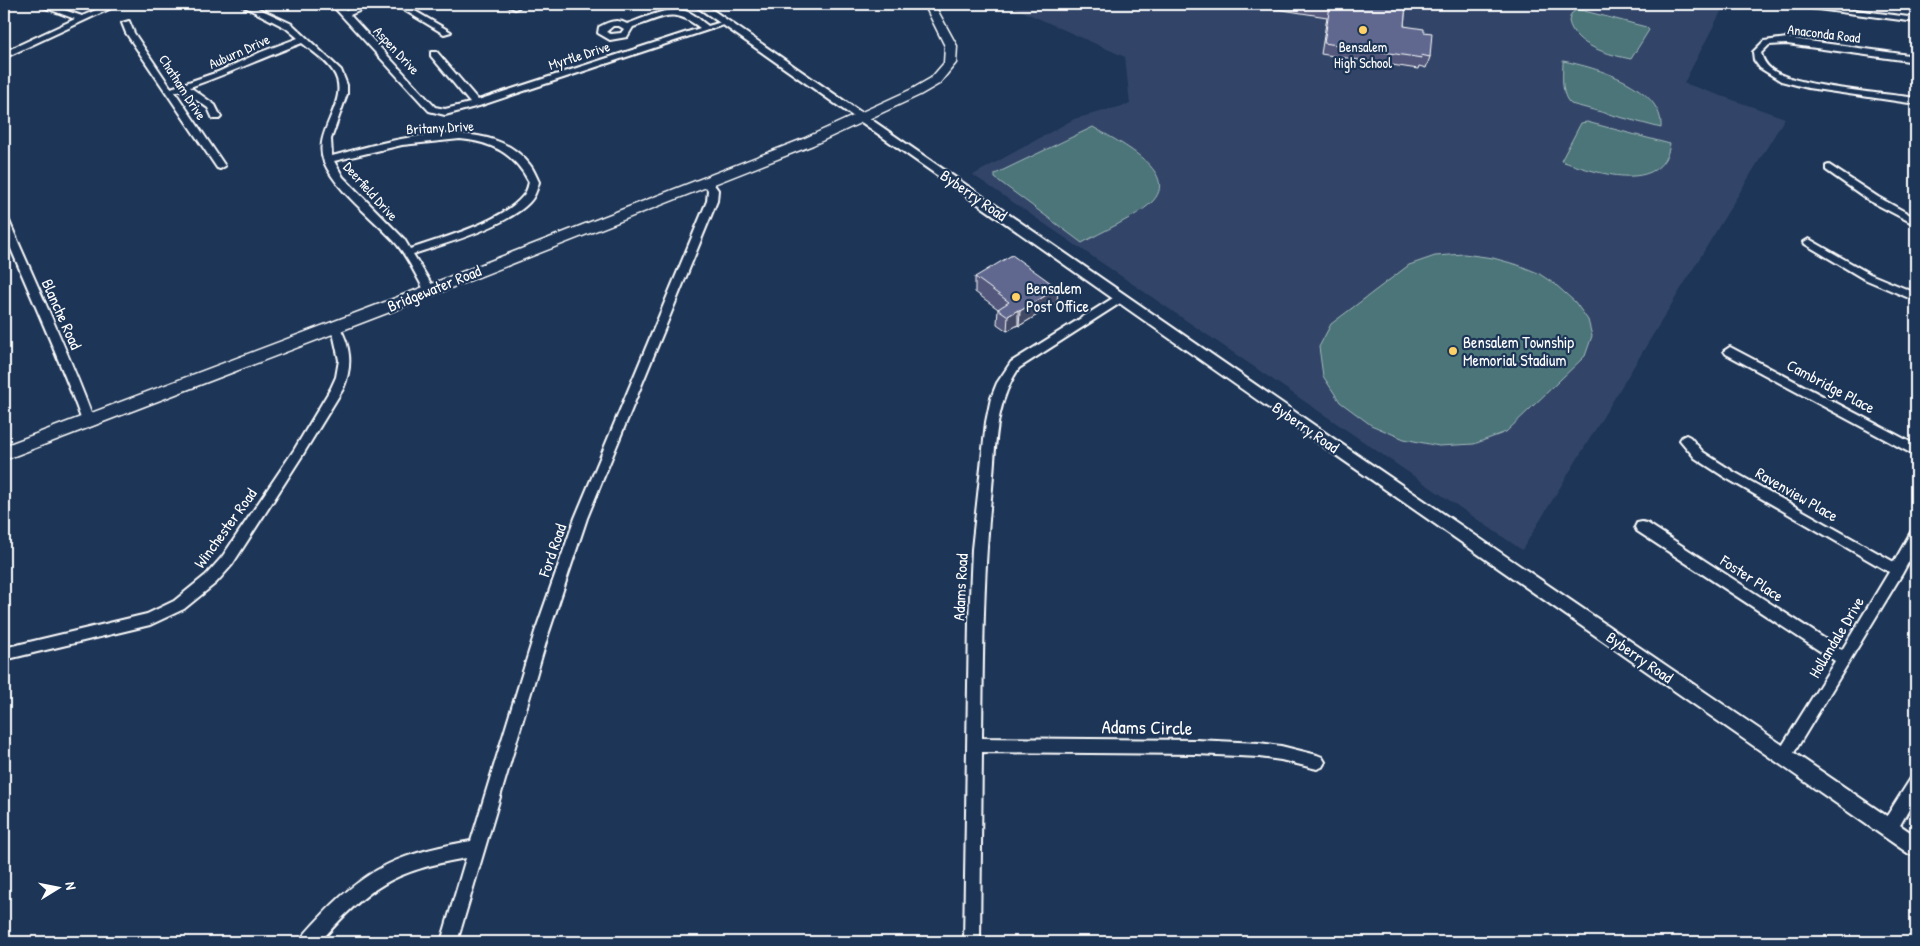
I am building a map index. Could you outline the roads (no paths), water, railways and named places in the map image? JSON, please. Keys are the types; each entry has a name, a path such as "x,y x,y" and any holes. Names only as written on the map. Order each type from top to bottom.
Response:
{"main road":[{"name":"Bridgewater Road","path":"4,453 430,290 862,118 935,81 950,63 951,46 929,4"}],"street":[{"path":"39,4 82,20"},
{"path":"4,55 116,4"},
{"name":"Deerfield Drive","path":"243,4 289,26 337,70 343,85 341,102 326,139 328,160 339,179 400,241 430,290"},
{"name":"Aspen Drive","path":"335,4 432,109 441,112"},
{"path":"346,14 371,4"},
{"path":"398,4 448,32"},
{"name":"Byberry Road","path":"698,4 1916,847"},
{"path":"1795,4 1916,20"},
{"path":"628,26 676,12 690,16 704,27"},
{"name":"Myrtle Drive","path":"441,112 476,104 704,27 725,22"},
{"name":"Chatham Drive","path":"126,23 130,33 220,166"},
{"name":"Auburn Drive","path":"170,91 221,74 264,54 304,39"},
{"name":"Anaconda Road","path":"1916,59 1787,41 1767,43 1757,52 1759,60 1767,69 1792,81 1808,86 1916,101"},
{"path":"434,54 476,104"},
{"path":"184,87 212,107 216,117"},
{"name":"Britany Drive","path":"328,160 395,143 441,138 476,138 498,145 531,171 535,182 534,188 528,199 516,210 499,220 407,253"},
{"path":"1829,168 1874,199 1916,222"},
{"name":"Ford Road","path":"449,942 542,632 581,518 712,201 713,190 707,181"},
{"name":"Blanche Road","path":"4,221 54,339 70,371 88,421"},
{"path":"1809,242 1866,276 1916,297"},
{"name":"Adams Road","path":"972,942 976,621 980,549 992,422 997,398 1003,383 1015,365 1121,298"},
{"name":"Winchester Road","path":"4,654 89,636 150,618 179,605 211,580 232,554 337,389 342,377 345,360 344,352 334,327"},
{"name":"Cambridge Place","path":"1730,350 1916,451"},
{"name":"Ravenview Place","path":"1686,440 1699,455 1730,475 1897,570"},
{"name":"Foster Place","path":"1642,527 1844,659"},
{"name":"Hollandale Drive","path":"1784,756 1844,659 1916,536"},
{"name":"Adams Circle","path":"974,745 1196,747 1259,750 1317,762"},
{"path":"1889,828 1916,783"},
{"path":"309,942 351,899 388,871 435,855 476,848"}],"place":[{"name":"Bensalem High School","path":"1363,30"},
{"name":"Bensalem Post Office","path":"1016,297"},
{"name":"Bensalem Township Memorial Stadium","path":"1453,351"}]}
